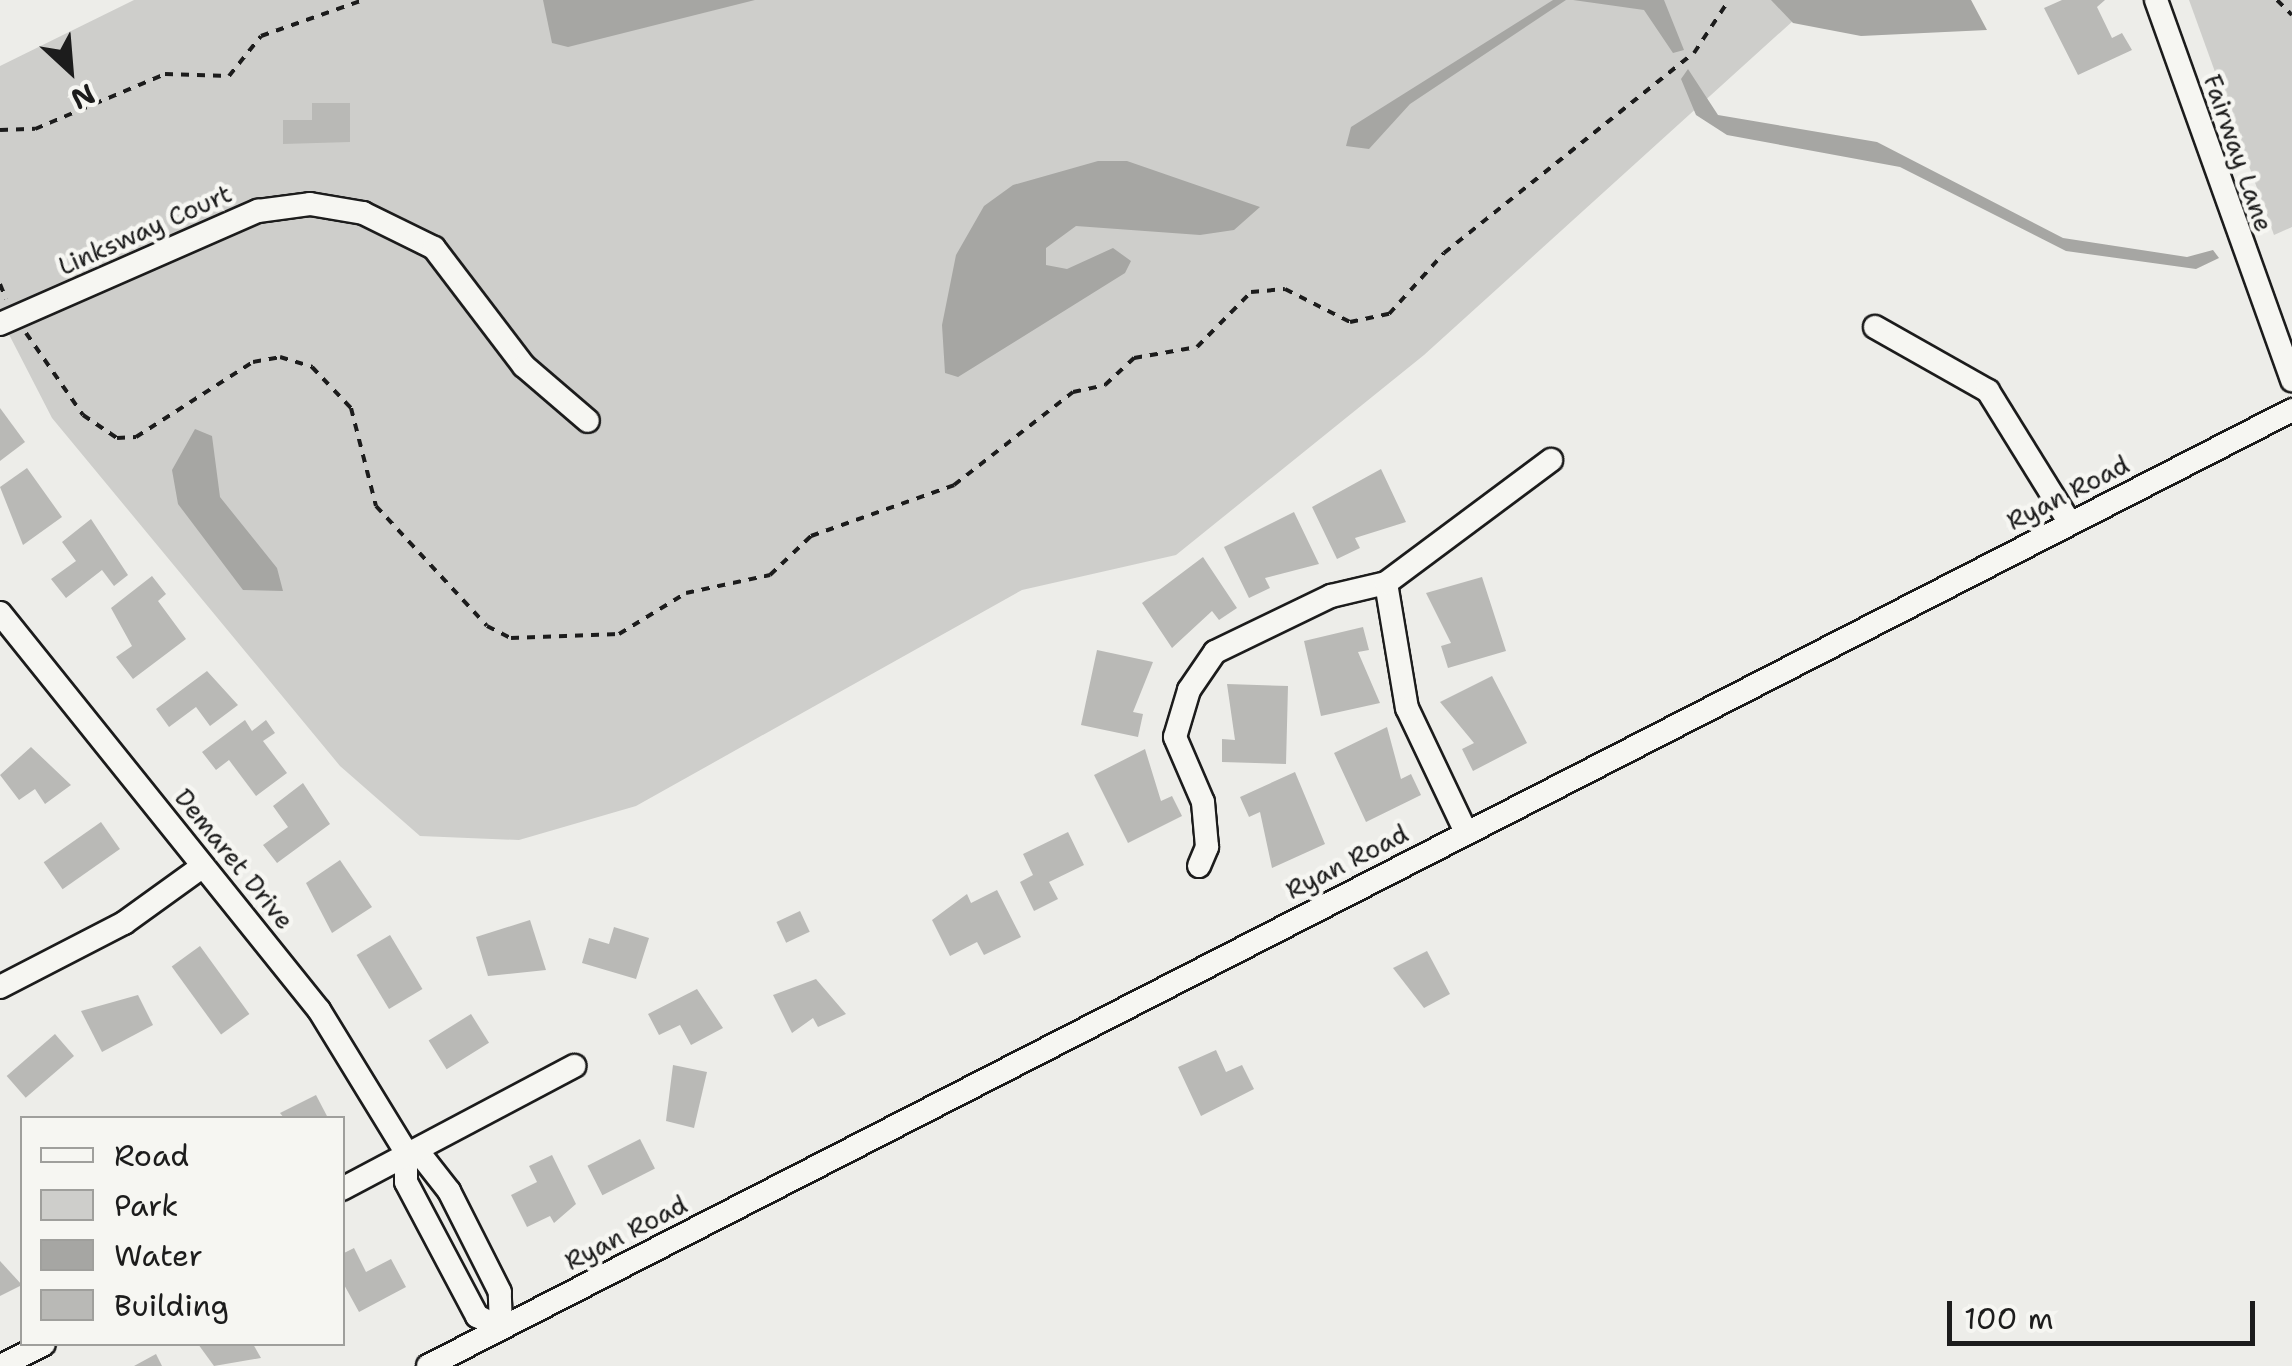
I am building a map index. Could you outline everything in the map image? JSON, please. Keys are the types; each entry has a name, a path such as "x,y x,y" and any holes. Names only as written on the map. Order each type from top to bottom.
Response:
{"street":[{"name":"Fairway Lane","path":"2156,0 2292,380"},
{"name":"Linksway Court","path":"8,321 258,211 310,204 363,213 434,248 524,366 588,422"},
{"path":"1875,327 1988,391 2070,523"},
{"name":"Ryan Road","path":"428,1366 2292,410"},
{"path":"1199,866 1207,847 1204,802 1175,736 1189,690 1215,652 1267,623 1386,583 1551,460"},
{"path":"1386,583 1407,708 1466,832"},
{"name":"Demaret Drive","path":"0,613 318,1010 406,1152 406,1182 477,1316 501,1328 500,1292 448,1191 420,1154 406,1152"},
{"path":"0,987 124,923 202,866"},
{"path":"345,1187 574,1066"},
{"path":"1,1366 40,1346"}],"path":[{"path":"0,130 35,129 164,74 230,76 260,36 363,0"},
{"path":"0,284 8,321 78,408 118,438 136,437 253,362 274,356 312,366 351,408 376,506 488,626 512,638 619,634 693,590 770,575 811,536 954,485 1072,392 1105,386 1134,358 1197,347 1251,292 1285,289 1350,322 1389,314 1444,253 1694,53 1729,0"},
{"path":"2277,0 2292,15"}],"green space":[{"path":"134,0 1816,0 1424,355 1176,555 1022,590 636,806 519,840 420,836 340,766 52,418 0,317 0,66"},
{"path":"2189,0 2292,0 2292,227 2274,235"}],"water":[{"path":"543,0 755,0 568,47 552,43"},
{"path":"1553,0 1566,0 1410,104 1369,149 1346,146 1351,127"},
{"path":"1573,0 1664,0 1684,50 1673,53 1644,10"},
{"path":"1771,0 1971,0 1987,30 1861,36 1793,23"},
{"path":"1688,69 1718,115 1877,142 2063,238 2187,257 2213,250 2219,258 2196,269 2066,251 1900,167 1727,135 1696,115 1681,79"},
{"path":"1098,161 1127,161 1260,207 1234,230 1200,235 1076,226 1046,248 1046,265 1067,269 1113,248 1131,261 1125,273 958,377 945,373 942,325 956,255 984,206 1013,185"},
{"path":"195,429 212,436 220,497 277,568 283,591 243,590 178,504 172,470"}],"building":[{"path":"2062,0 2105,0 2097,7 2112,38 2122,33 2132,50 2078,75 2044,8"},
{"path":"312,103 350,103 350,142 283,144 283,120 312,120"},
{"path":"0,408 25,442 0,461"},
{"path":"27,468 62,517 23,545 0,487"},
{"path":"1381,469 1406,522 1355,538 1360,548 1337,559 1312,507"},
{"path":"1294,512 1319,564 1265,578 1270,588 1249,598 1224,547"},
{"path":"91,519 128,575 114,586 102,570 66,598 51,579 76,561 62,542"},
{"path":"1203,557 1237,608 1219,620 1212,611 1172,648 1142,603"},
{"path":"152,576 166,594 158,601 186,639 133,679 116,657 132,646 111,608"},
{"path":"1482,577 1506,651 1448,668 1441,646 1451,643 1426,593"},
{"path":"1363,627 1369,650 1358,652 1380,703 1321,716 1304,641"},
{"path":"1097,650 1153,662 1133,712 1143,714 1138,737 1081,725"},
{"path":"207,671 238,705 210,726 196,707 169,727 156,709"},
{"path":"1492,676 1527,743 1473,771 1462,749 1474,743 1440,702"},
{"path":"1227,684 1288,686 1286,764 1222,762 1222,739 1235,740"},
{"path":"245,720 252,731 266,720 275,733 263,741 287,773 256,796 229,760 216,770 202,752"},
{"path":"1387,727 1401,779 1411,774 1421,795 1366,822 1334,753"},
{"path":"31,747 71,785 45,804 35,789 19,800 0,775"},
{"path":"1145,749 1161,801 1172,796 1182,816 1128,843 1094,775"},
{"path":"1295,772 1325,844 1272,868 1260,812 1249,817 1240,797"},
{"path":"303,783 330,824 277,863 263,845 288,827 273,806"},
{"path":"101,822 120,849 63,889 44,862"},
{"path":"1068,832 1084,865 1049,882 1058,899 1034,911 1020,882 1033,875 1023,854"},
{"path":"340,860 372,907 332,933 306,883"},
{"path":"997,890 1021,937 984,955 977,942 950,956 932,920 967,894 971,903"},
{"path":"800,911 810,932 786,943 776,922"},
{"path":"530,920 546,970 488,976 476,937"},
{"path":"614,927 649,938 636,979 582,963 589,938 609,944"},
{"path":"390,935 422,989 389,1009 357,955"},
{"path":"200,946 249,1014 221,1035 172,967"},
{"path":"1427,951 1450,994 1424,1008 1393,968"},
{"path":"816,979 846,1014 818,1027 813,1018 792,1033 773,995"},
{"path":"697,989 723,1028 691,1045 680,1025 659,1035 648,1014"},
{"path":"138,995 153,1025 102,1052 81,1011"},
{"path":"471,1014 489,1043 447,1069 429,1040"},
{"path":"55,1034 74,1056 26,1098 7,1076"},
{"path":"1216,1050 1226,1072 1242,1065 1254,1089 1201,1116 1178,1067"},
{"path":"673,1065 707,1072 694,1128 666,1121"},
{"path":"316,1095 327,1116 282,1116 280,1113"},
{"path":"640,1139 655,1168 602,1195 587,1166"},
{"path":"552,1155 576,1204 554,1223 550,1216 527,1227 511,1195 537,1182 529,1166"},
{"path":"354,1248 366,1272 391,1259 406,1287 359,1312 345,1286 345,1252"},
{"path":"0,1261 20,1286 0,1296"},
{"path":"199,1346 254,1346 261,1358 214,1366"},
{"path":"156,1354 162,1366 134,1366"}]}
